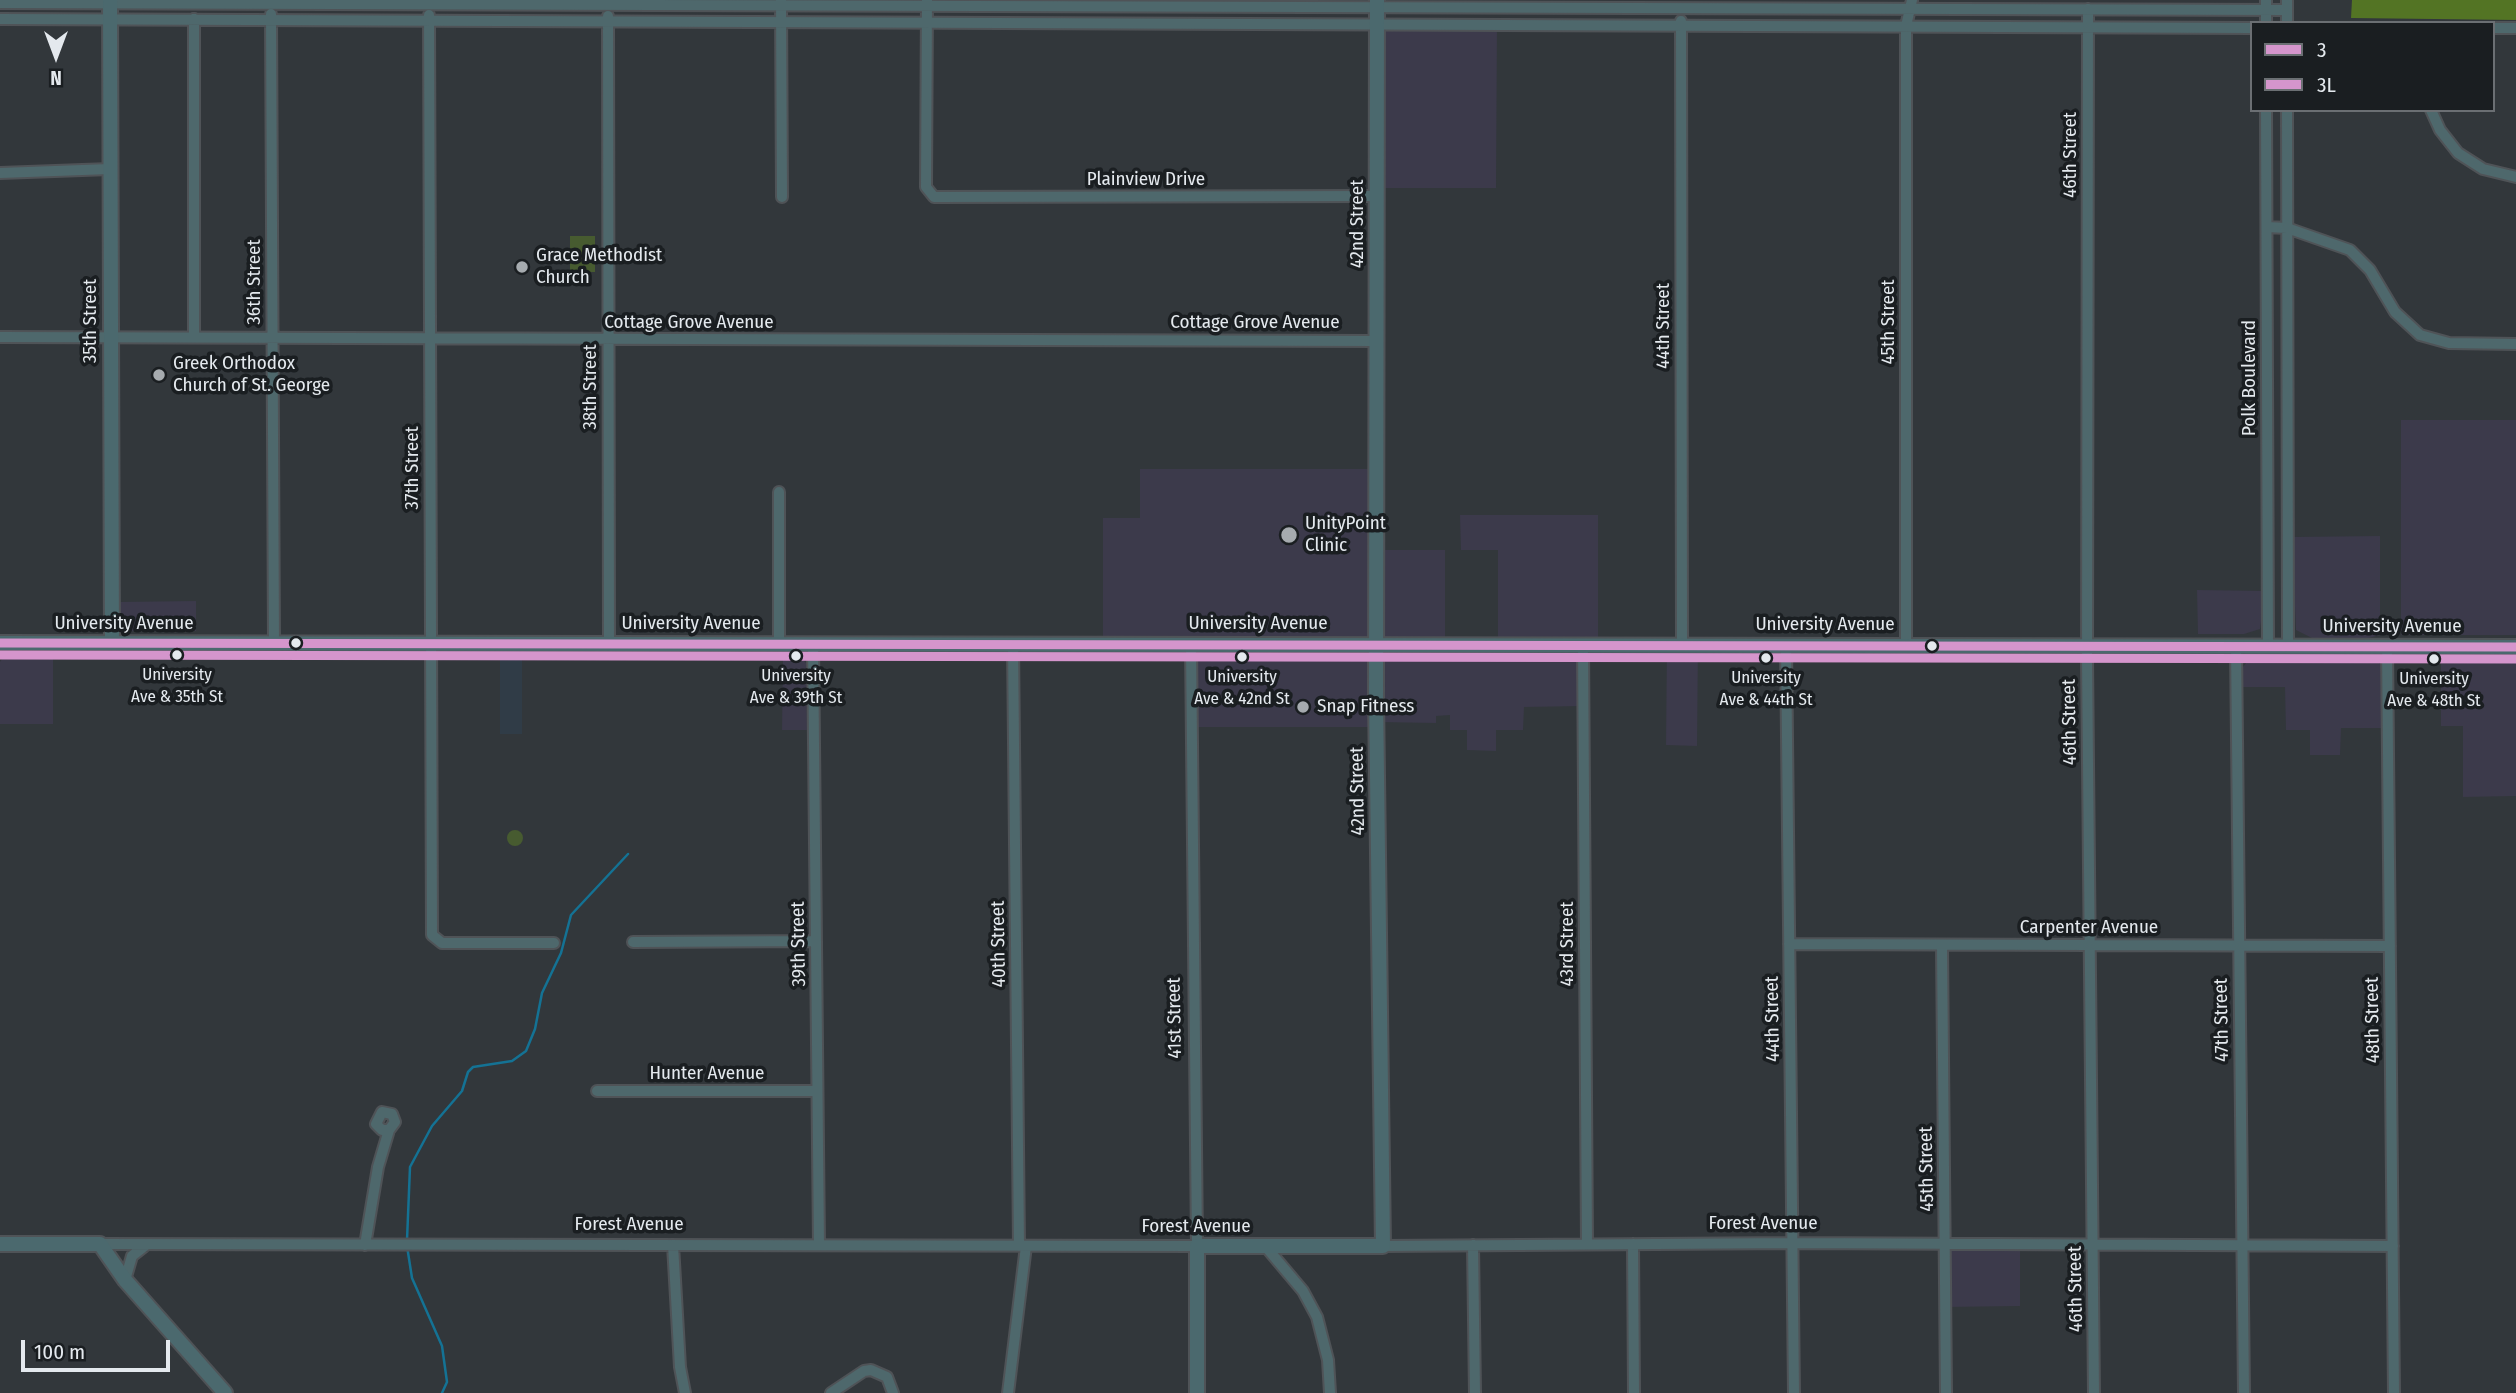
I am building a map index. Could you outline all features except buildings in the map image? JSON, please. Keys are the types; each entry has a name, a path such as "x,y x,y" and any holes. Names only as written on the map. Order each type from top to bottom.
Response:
{"main road":[{"name":"35th Street","path":"110,2 112,643"},
{"name":"42nd Street","path":"1377,3 1376,643 1383,1246"},
{"name":"University Avenue","path":"0,643 1376,643 2516,647"},
{"name":"Forest Avenue","path":"0,1244 100,1244"},
{"path":"76,1244 125,1280"},
{"path":"100,1244 125,1280 225,1393"},
{"name":"Forest Avenue","path":"1197,1246 1383,1246"},
{"name":"41st Street","path":"1197,1246 1197,1393"}],"street":[{"path":"358,2 358,20"},
{"path":"0,3 566,3 608,6 637,3 1377,3 1586,4 1681,8 1764,4 1912,4 2088,9 2287,5"},
{"path":"493,3 493,21"},
{"path":"637,3 637,22"},
{"path":"782,3 782,197"},
{"path":"927,3 927,24"},
{"path":"1190,3 1191,24"},
{"name":"36th Street","path":"271,4 274,643"},
{"path":"1586,4 1586,25"},
{"path":"1764,4 1764,26"},
{"name":"45th Street","path":"1906,645 1906,26 1912,4"},
{"name":"37th Street","path":"429,5 432,932 433,939 442,943 554,943"},
{"name":"38th Street","path":"608,6 609,643"},
{"name":"44th Street","path":"1681,8 1682,644"},
{"name":"46th Street","path":"2088,9 2088,646 2094,1393"},
{"path":"0,19 2250,27"},
{"path":"194,19 194,337"},
{"name":"Plainview Drive","path":"927,24 926,181 929,194 940,199 1377,196"},
{"path":"2495,28 2516,28"},
{"name":"Polk Boulevard","path":"2266,112 2268,646"},
{"name":"Polk Boulevard","path":"2287,112 2288,646"},
{"path":"2432,112 2440,130 2458,152 2483,169 2516,177"},
{"path":"0,173 110,169"},
{"path":"2267,227 2287,228 2350,250 2370,270 2395,313 2420,335 2449,343 2516,344"},
{"name":"Cottage Grove Avenue","path":"0,337 1377,341"},
{"path":"779,492 779,643"},
{"name":"39th Street","path":"813,643 819,1245"},
{"name":"40th Street","path":"1008,1393 1023,1246 1013,643"},
{"name":"41st Street","path":"1191,643 1197,1246"},
{"name":"43rd Street","path":"1583,644 1587,1244"},
{"name":"44th Street","path":"1786,644 1794,1393"},
{"name":"47th Street","path":"2236,646 2244,1393"},
{"name":"48th Street","path":"2387,646 2394,1393"},
{"path":"633,942 816,941"},
{"name":"Carpenter Avenue","path":"1789,944 2390,946"},
{"name":"45th Street","path":"1942,944 1946,1393"},
{"name":"Hunter Avenue","path":"597,1091 817,1091"},
{"path":"365,1244 378,1167 389,1130"},
{"name":"Forest Avenue","path":"1383,1246 1793,1243 2393,1246"},
{"name":"Forest Avenue","path":"100,1244 1197,1246"},
{"path":"125,1280 132,1256 138,1249 149,1244"},
{"path":"1633,1244 1634,1393"},
{"path":"673,1245 680,1367 685,1393"},
{"path":"1473,1245 1475,1393"},
{"path":"1266,1247 1303,1291 1317,1317 1328,1360 1330,1393"},
{"path":"831,1393 864,1371 878,1371 887,1377 893,1393"}],"shaded area":[{"path":"1377,25 1497,25 1496,188 1377,188"},
{"path":"2401,420 2516,420 2516,635 2401,635"},
{"path":"1140,469 1377,469 1377,550 1445,550 1445,643 1498,643 1498,550 1461,550 1460,515 1598,515 1598,644 1583,644 1583,706 1524,707 1523,730 1496,730 1496,751 1467,750 1467,730 1450,730 1450,715 1436,716 1436,723 1377,722 1376,727 1191,727 1191,643 1103,643 1103,518 1140,518"},
{"path":"2380,536 2380,635 2365,639 2312,638 2296,630 2292,537"},
{"path":"2197,590 2265,591 2260,629 2244,634 2198,634"},
{"path":"196,601 196,631 131,631 119,626 118,602"},
{"path":"1667,644 1698,644 1697,746 1666,745"},
{"path":"53,655 53,724 0,724 0,662 3,657"},
{"path":"500,655 522,655 522,734 500,734"},
{"path":"783,655 798,655 806,663 807,730 782,730"},
{"path":"2361,655 2381,664 2382,728 2341,728 2340,755 2310,755 2310,730 2286,730 2285,687 2243,687 2243,667 2250,658"},
{"path":"2441,662 2516,663 2516,796 2463,797 2463,726 2441,726"},
{"path":"1945,1244 2020,1245 2020,1306 1945,1307"}],"green space":[{"path":"2352,0 2516,0 2516,20 2351,18"},
{"path":"570,236 595,236 595,272 570,272"},
{"path":"515,830 521,832 521,844 515,846 509,844 507,838 509,832"}],"waterway":[{"path":"407,1240 410,1167 432,1126 462,1091 468,1072 473,1067 512,1061 526,1051 535,1029 542,993 561,953 571,915 628,854"},
{"path":"407,1246 412,1278 442,1346 447,1382 442,1393"}],"transit line":[{"name":"3","path":"0,643 2516,647"},
{"name":"3L","path":"0,655 2516,659"}],"place":[{"name":"Grace Methodist Church","path":"522,267"},
{"name":"Greek Orthodox Church of St. George","path":"159,375"},
{"name":"UnityPoint Clinic","path":"1289,535"},
{"name":"University Ave & 35th St","path":"177,655"},
{"name":"University Ave & 39th St","path":"796,656"},
{"name":"University Ave & 42nd St","path":"1242,657"},
{"name":"University Ave & 44th St","path":"1766,658"},
{"name":"University Ave & 48th St","path":"2434,659"},
{"name":"Snap Fitness","path":"1303,707"}]}
